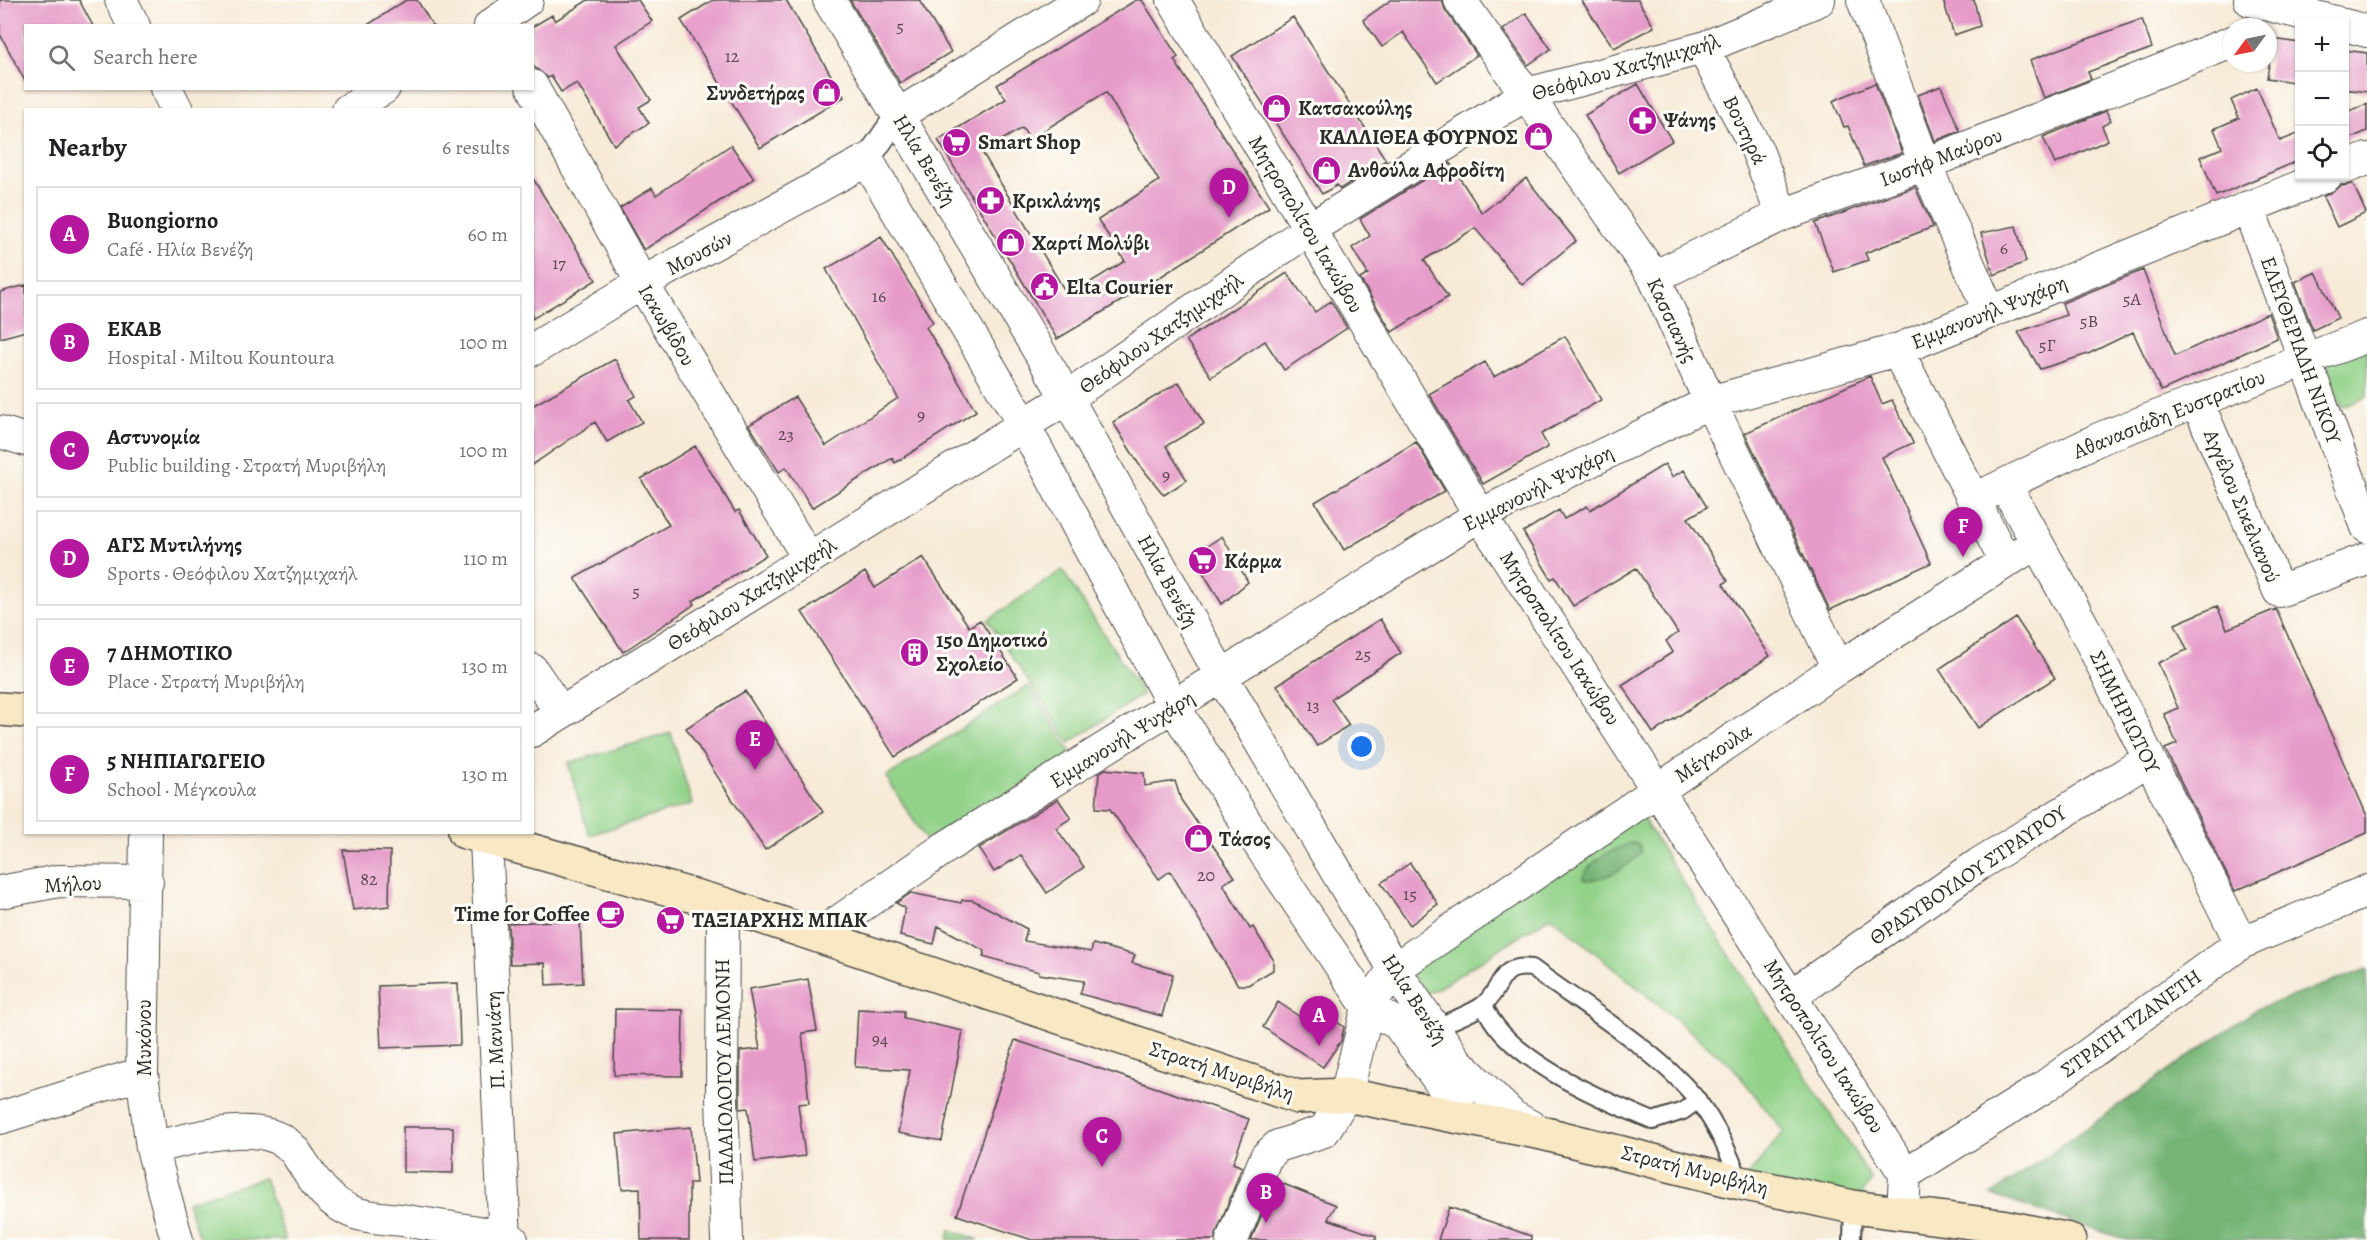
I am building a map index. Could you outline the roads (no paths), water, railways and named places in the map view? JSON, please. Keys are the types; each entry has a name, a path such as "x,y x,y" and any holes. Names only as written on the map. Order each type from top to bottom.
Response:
{"main road":[{"name":"Στρατή Μυριβήλη","path":"475,836 723,904 1298,1097 1346,1095 1542,1133 1853,1207 1903,1211 2001,1226 2068,1240"}],"street":[{"path":"121,0 133,24"},
{"path":"492,18 527,0"},
{"name":"Ηλία Βενέζη","path":"829,0 1067,398 1222,677 1394,969 1457,1062 1512,1116 1542,1133"},
{"path":"867,160 898,115 1082,0"},
{"name":"Μητροπολίτου Ιακώβου","path":"1173,0 1308,230 1480,515 1905,1174"},
{"name":"Κασσιανής","path":"1460,0 1654,277 1710,402 1838,668"},
{"name":"Θεόφιλου Χατζημιχαήλ","path":"534,730 1067,398 1308,230 1527,94 1703,48 1819,0"},
{"path":"1863,0 1925,164 1989,311"},
{"path":"2250,0 2318,18"},
{"path":"2277,26 2340,0"},
{"path":"2349,26 2367,31"},
{"name":"Ιωσήφ Μαύρου","path":"1654,277 1782,215 1925,164 2223,46"},
{"name":"Βουτηρά","path":"1703,48 1756,150 1782,215"},
{"path":"167,90 176,108"},
{"path":"351,108 381,90"},
{"name":"Ιακωβίδου","path":"534,90 642,283 809,559"},
{"path":"2349,166 2367,159"},
{"name":"Ηλία Βενέζη","path":"867,160 1024,425 1174,707 1261,847 1368,1007 1346,1095 1324,1131 1278,1146 1266,1157 1232,1240"},
{"name":"Μουσών","path":"534,349 642,283 867,160"},
{"name":"Εμμανουήλ Ψυχάρη","path":"818,936 946,847 1480,515 1710,402 1897,350 2316,180"},
{"name":"ΕΛΕΥΘΕΡΙΑΔΗ ΝΙΚΟΥ","path":"2248,207 2367,527"},
{"name":"Αθανασιάδη Ευστρατίου","path":"1975,499 2101,438 2367,336"},
{"path":"1897,350 2005,561"},
{"name":"Αγγέλου Σικελιανού","path":"2197,401 2279,591 2367,559"},
{"path":"0,432 24,439"},
{"name":"ΣΗΜΗΡΙΩΤΟΥ","path":"2005,485 2082,624 2241,943"},
{"name":"Μέγκουλα","path":"1394,969 1838,668 2036,543"},
{"path":"534,673 561,713"},
{"name":"ΘΡΑΣΥΒΟΥΛΟΥ ΣΤΡΑΥΡΟΥ","path":"1791,996 1979,864 2148,760"},
{"name":"Μυκόνου","path":"146,834 142,1073 152,1148 177,1240"},
{"name":"Π. Μανιάτη","path":"475,836 507,1239"},
{"name":"Μήλου","path":"0,892 59,881 147,882"},
{"name":"ΣΤΡΑΤΗ ΤΖΑΝΕΤΗ","path":"1905,1174 2044,1087 2241,943 2367,891"},
{"name":"ΠΑΛΑΙΟΛΟΓΟΥ ΛΕΜΟΝΗ","path":"723,904 722,1099 727,1240"},
{"path":"1394,969 1368,1007 1398,1024 1466,1118"},
{"path":"0,1118 142,1073"},
{"path":"152,1148 210,1135 268,1133 293,1149 316,1185 331,1201 356,1214 507,1239"},
{"path":"1903,1211 1905,1174"}],"lane":[{"path":"1434,1028 1484,1004 1505,973 1520,967 1532,968 1655,1059 1698,1100 1725,1144 1741,1182"},
{"path":"1484,1004 1495,1026 1533,1060 1597,1098 1653,1121 1683,1111 1698,1100"},
{"path":"1852,1240 1853,1207"}],"place":[{"name":"Συνδετήρας","path":"826,93"},
{"name":"Κατσακούλης","path":"1277,108"},
{"name":"Ψάνης","path":"1642,120"},
{"name":"ΚΑΛΛΙΘΕΑ ΦΟΥΡΝΟΣ","path":"1539,137"},
{"name":"Smart Shop","path":"957,142"},
{"name":"Ανθούλα Αφροδίτη","path":"1327,170"},
{"name":"Κρικλάνης","path":"991,201"},
{"name":"ΑΓΣ Μυτιλήνης","path":"1229,218"},
{"name":"Χαρτί Μολύβι","path":"1011,243"},
{"name":"Elta Courier","path":"1045,287"},
{"name":"5 ΝΗΠΙΑΓΩΓΕΙΟ","path":"1963,557"},
{"name":"Κάρμα","path":"1203,561"},
{"name":"15o Δημοτικό Σχολείο","path":"915,652"},
{"name":"7 ΔΗΜΟΤΙΚΟ","path":"755,770"},
{"name":"Τάσος","path":"1198,839"},
{"name":"Time for Coffee","path":"611,914"},
{"name":"ΤΑΞΙΑΡΧΗΣ ΜΠΑΚ","path":"671,920"},
{"name":"Buongiorno","path":"1319,1046"},
{"name":"Αστυνομία","path":"1102,1167"},
{"name":"ΕΚΑΒ","path":"1266,1223"}]}
